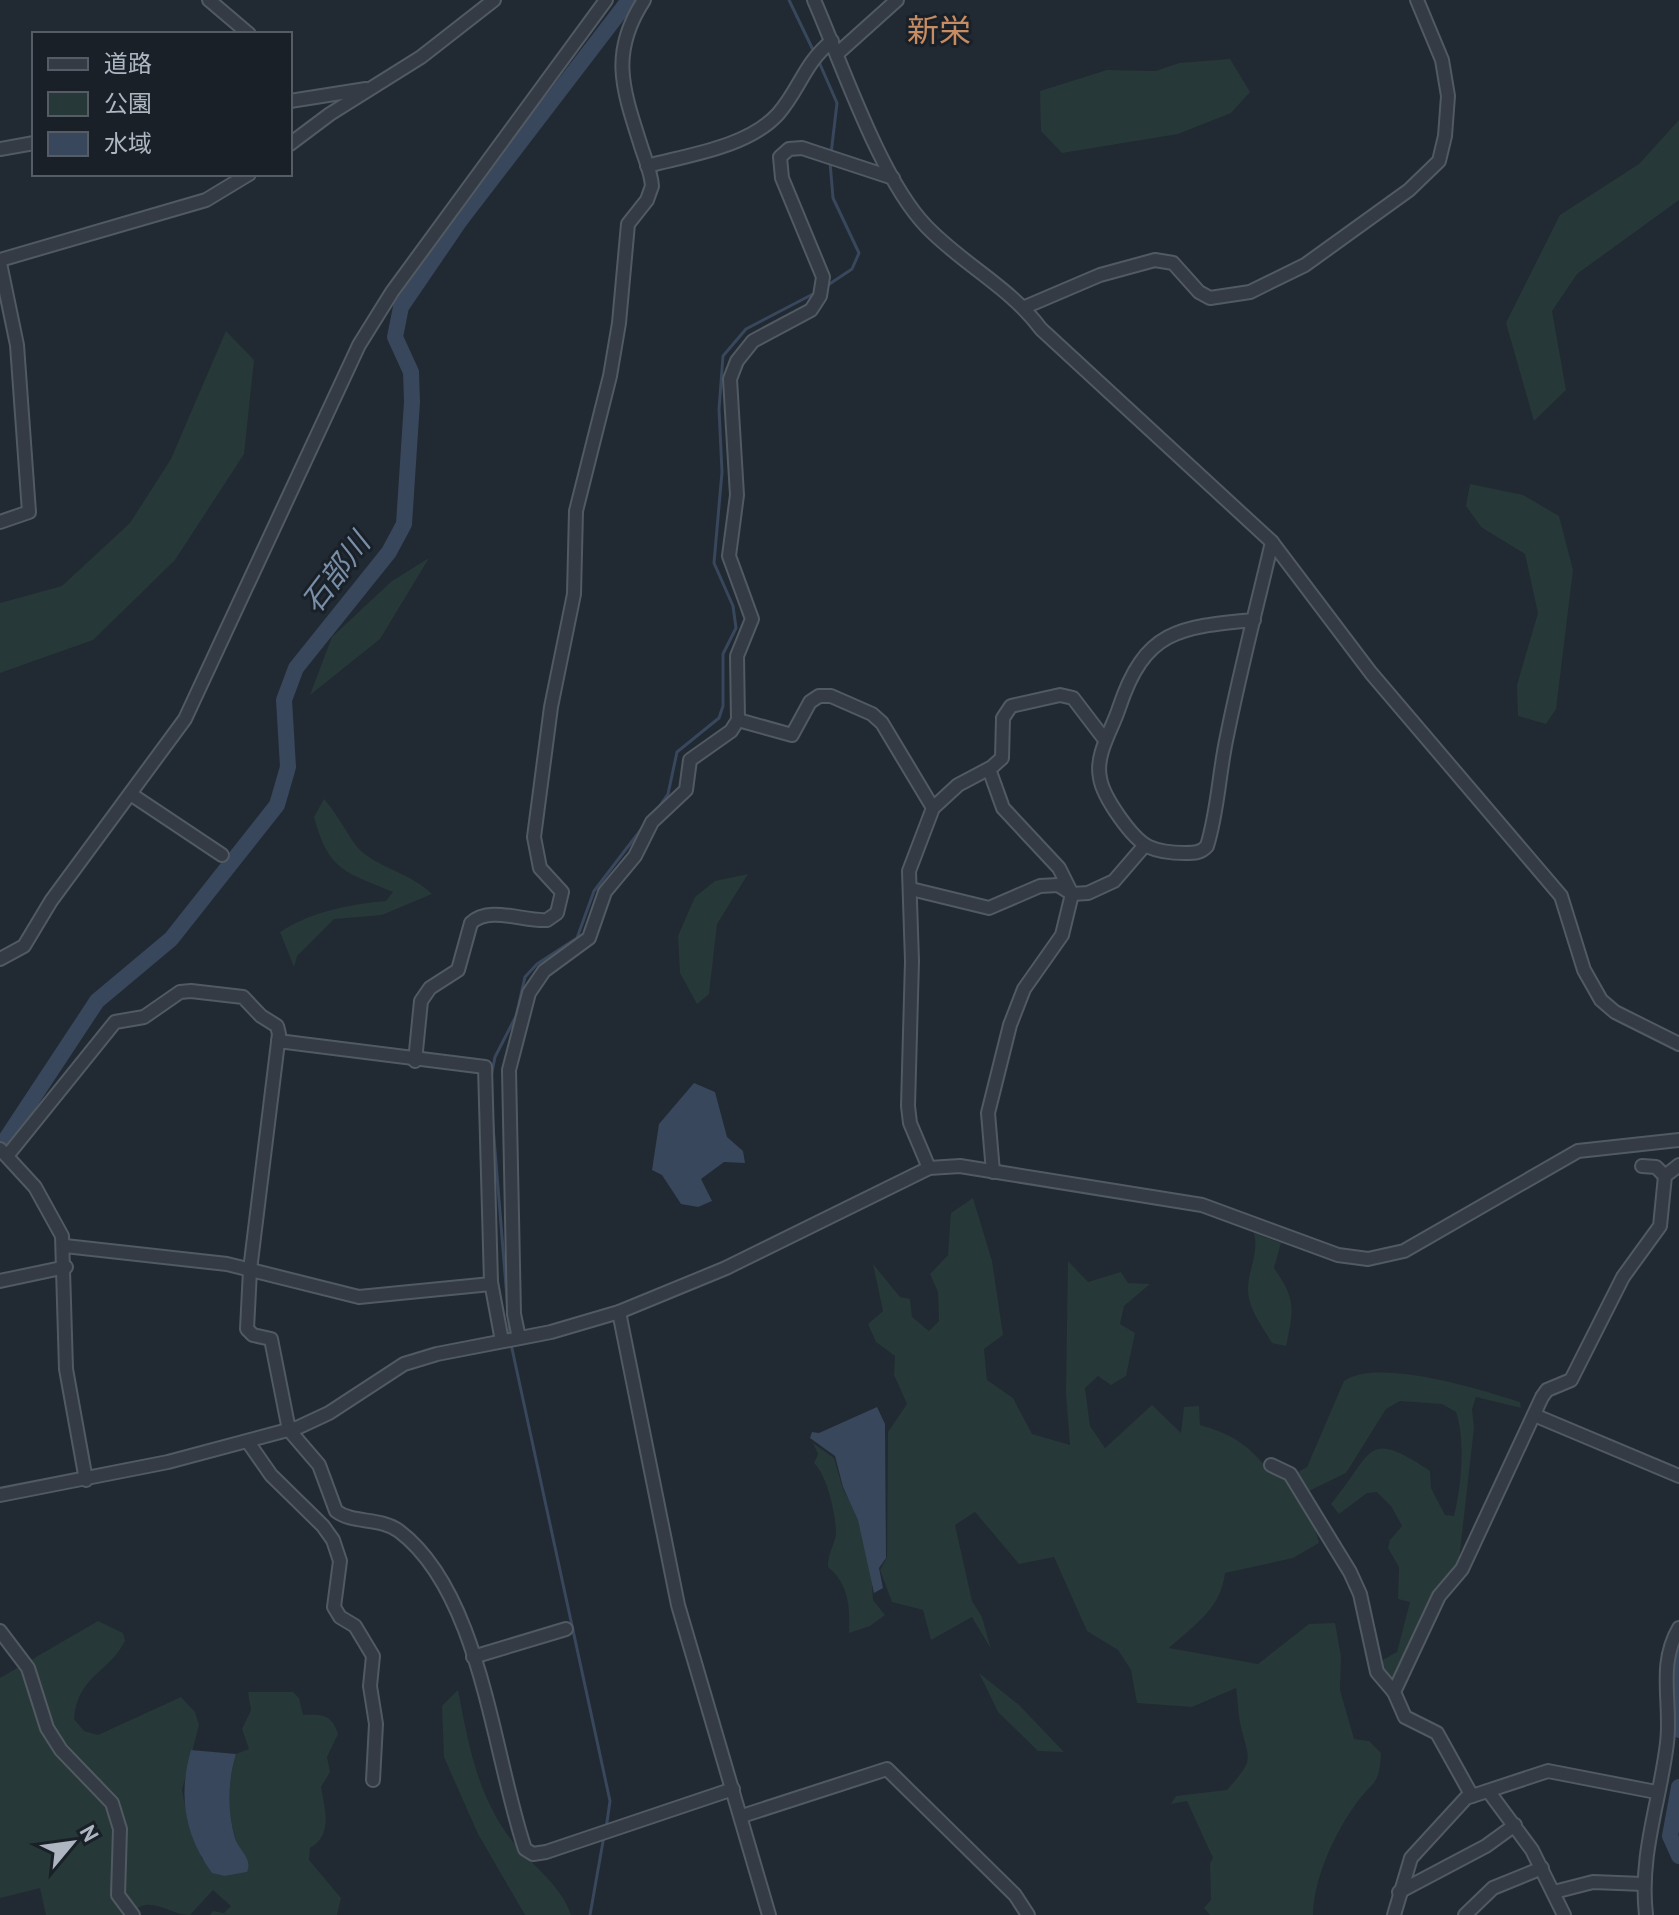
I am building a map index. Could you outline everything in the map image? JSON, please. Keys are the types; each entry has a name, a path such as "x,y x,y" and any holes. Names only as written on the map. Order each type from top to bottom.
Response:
{"street":[{"path":"209,0 247,32"},
{"path":"292,143 421,57 494,0"},
{"path":"0,959 24,946 51,901 132,795 192,707 359,345 392,292 606,0"},
{"path":"415,1061 421,1001 430,988 458,970 471,923 476,918 493,915 547,920 557,913 562,898 559,886 540,868 534,837 551,707 574,594 576,511 610,376 619,323 628,224 651,193 647,166 625,91 621,61 625,34 644,0"},
{"path":"814,0 893,178 926,226 1025,307 1041,329 1272,542 1371,673 1561,896 1584,970 1601,1000 1615,1012 1677,1042"},
{"path":"647,166 735,140 761,128 779,113 812,57 835,47 897,0"},
{"path":"1025,307 1100,275 1155,260 1173,263 1199,292 1210,298 1250,292 1305,265 1409,190 1439,161 1445,136 1448,96 1442,60 1420,1"},
{"path":"292,101 373,88"},
{"path":"0,149 32,143"},
{"path":"519,1338 514,1314 509,1070 529,993 544,971 589,938 605,892 635,856 652,822 686,790 690,760 731,731 738,720 737,656 752,619 729,556 737,495 730,379 737,361 753,341 811,310 822,286 821,267 782,178 780,157 789,149 802,148 893,178"},
{"path":"0,522 29,512 17,345 0,261 206,200 246,176"},
{"path":"1254,620 1191,626 1162,639 1141,659 1129,678 1105,740 1099,770 1105,794 1145,845 1166,852 1194,853 1207,846 1226,739 1254,620 1272,542"},
{"path":"929,1168 910,1123 908,1106 909,871 933,808 958,785 998,763 1004,752 1004,713 1017,704 1060,695 1073,698 1105,740"},
{"path":"738,720 792,735 810,702 819,696 831,696 865,710 882,723 933,808"},
{"path":"989,769 1003,808 1059,868 1072,894 1062,935 1024,989 1010,1025 988,1113 993,1172"},
{"path":"132,795 222,855"},
{"path":"911,889 989,908 1040,886 1058,885 1072,894 1109,884 1145,845"},
{"path":"86,1480 66,1369 65,1246 49,1205 3,1153 107,1027 115,1022 144,1017 180,992 243,997 258,1014 278,1028 250,1270 247,1329 253,1335 269,1337 273,1342 289,1430 319,1465 339,1514 390,1525 419,1551 451,1598 473,1657 528,1853 546,1852 733,1789"},
{"path":"278,1041 415,1061 482,1065 486,1069 491,1284 502,1341"},
{"path":"0,1495 86,1480 289,1430 318,1419 404,1364 619,1312 726,1268 929,1168 960,1166 1202,1205 1240,1216 1330,1252 1368,1259 1404,1251 1578,1151 1679,1140"},
{"path":"1394,1692 1439,1596 1462,1569 1545,1392 1571,1380 1623,1277 1660,1226 1665,1176 1679,1165"},
{"path":"1642,1166 1656,1167 1665,1176"},
{"path":"65,1246 227,1264 359,1297 491,1284"},
{"path":"0,1281 66,1267"},
{"path":"619,1312 678,1605 769,1915"},
{"path":"1534,1415 1679,1476"},
{"path":"248,1442 271,1475 323,1526 339,1554 334,1607 340,1617 355,1626 374,1662 370,1686 376,1724 373,1780"},
{"path":"1271,1465 1290,1474 1350,1572 1360,1594 1377,1672 1394,1692 1405,1717 1437,1733 1472,1796"},
{"path":"1646,1915 1643,1884 1668,1731 1665,1671 1671,1643 1679,1628"},
{"path":"473,1657 566,1629"},
{"path":"0,1631 28,1668 47,1728 61,1750 112,1803 120,1829 118,1895 133,1915"},
{"path":"742,1816 887,1769 1015,1895 1028,1915"},
{"path":"1394,1915 1411,1858 1463,1800 1556,1771 1656,1792"},
{"path":"1489,1792 1515,1825 1542,1868 1564,1915"},
{"path":"1399,1892 1486,1846 1515,1825"},
{"path":"1465,1915 1493,1888 1542,1868"},
{"path":"1554,1892 1593,1882 1643,1884"}],"green space":[{"path":"1230,59 1250,92 1231,113 1178,134 1062,153 1041,131 1040,91 1107,70 1156,71 1179,63"},
{"path":"1679,120 1679,200 1577,274 1552,311 1566,390 1534,421 1506,323 1560,215 1639,164"},
{"path":"226,331 254,360 244,454 175,560 93,640 0,673 0,603 62,586 130,523 171,459"},
{"path":"1470,484 1523,495 1559,516 1573,570 1556,709 1546,724 1518,716 1517,685 1538,613 1525,554 1481,527 1466,506"},
{"path":"429,558 380,639 310,695 332,637 392,581"},
{"path":"324,799 361,851 432,894 382,915 334,919 297,956 294,967 280,932 331,910 386,901 393,892 351,874 333,860 314,817"},
{"path":"748,874 717,924 709,994 697,1004 680,973 678,936 695,897 715,881"},
{"path":"973,1198 992,1261 1003,1335 984,1349 987,1380 1013,1398 1032,1434 1070,1445 1066,1393 1068,1261 1088,1282 1121,1272 1128,1283 1150,1284 1124,1306 1120,1324 1135,1333 1126,1376 1111,1385 1098,1376 1085,1388 1090,1426 1105,1448 1152,1405 1181,1433 1184,1407 1199,1406 1200,1425 1240,1442 1256,1455 1270,1473 1296,1473 1307,1467 1344,1381 1360,1375 1380,1372 1430,1378 1520,1402 1521,1408 1476,1397 1472,1409 1474,1428 1459,1560 1442,1584 1391,1687 1379,1668 1384,1659 1397,1652 1410,1602 1398,1599 1399,1567 1388,1548 1390,1540 1402,1526 1391,1506 1377,1492 1367,1493 1339,1514 1331,1504 1372,1452 1393,1450 1430,1471 1431,1488 1445,1515 1454,1516 1460,1478 1461,1437 1456,1412 1442,1404 1400,1401 1386,1409 1346,1473 1307,1492 1302,1506 1315,1528 1319,1543 1293,1558 1225,1573 1212,1606 1169,1648 1258,1664 1309,1624 1335,1623 1341,1656 1340,1690 1354,1739 1369,1741 1381,1753 1375,1781 1350,1813 1327,1855 1317,1886 1313,1915 1210,1915 1204,1908 1211,1900 1210,1864 1213,1858 1187,1801 1171,1804 1176,1796 1227,1790 1246,1766 1248,1755 1236,1688 1192,1707 1137,1703 1131,1670 1118,1650 1087,1631 1054,1557 1019,1564 975,1512 955,1525 972,1601 982,1617 991,1649 972,1617 931,1640 923,1610 892,1602 880,1570 887,1557 888,1432 907,1404 894,1375 895,1356 876,1342 868,1324 883,1311 873,1264 900,1297 910,1299 912,1317 929,1331 939,1321 938,1292 930,1274 948,1255 951,1213"},
{"path":"1254,1233 1281,1243 1274,1268 1290,1297 1291,1323 1286,1346 1272,1343 1250,1304 1248,1290 1255,1248"},
{"path":"813,1443 834,1458 843,1489 859,1519 871,1568 873,1600 885,1615 870,1626 849,1633 847,1597 840,1581 828,1567 836,1534 835,1522 826,1485 814,1463 818,1454"},
{"path":"98,1621 123,1633 125,1641 81,1693 74,1719 84,1731 98,1735 181,1697 195,1712 199,1725 182,1790 188,1821 202,1859 225,1876 247,1872 232,1827 230,1796 236,1754 249,1749 242,1729 251,1710 248,1692 293,1692 299,1698 303,1715 321,1715 333,1722 338,1734 327,1757 330,1772 321,1787 325,1829 310,1848 309,1860 341,1898 337,1915 210,1915 213,1911 224,1913 231,1906 213,1890 190,1915 144,1905 131,1915 46,1915 40,1888 0,1898 0,1678"},
{"path":"979,1673 1019,1705 1064,1752 1038,1751 998,1712"},
{"path":"458,1690 475,1765 496,1817 515,1844 560,1893 571,1915 525,1915 478,1834 444,1757 442,1706"}],"water":[{"path":"694,1083 715,1092 727,1137 743,1151 745,1163 724,1162 701,1179 712,1201 698,1207 681,1204 662,1175 652,1170 659,1124"},
{"path":"877,1407 885,1424 886,1558 879,1568 883,1588 874,1593 858,1520 843,1487 835,1456 810,1438 812,1432 819,1433"},
{"path":"191,1750 236,1754 230,1785 231,1817 235,1838 247,1859 247,1872 225,1876 212,1873 195,1844 186,1814 185,1798"}],"waterway":[{"name":"石部川","path":"0,1148 97,1001 171,939 277,805 288,767 284,700 296,668 389,552 404,524 412,402 411,372 395,337 401,307 459,222 629,0"},
{"path":"789,0 814,52"},
{"path":"819,62 837,103 831,154"},
{"path":"825,287 852,269 859,253 833,198 830,162"},
{"path":"656,811 668,794 677,752 719,718 723,706 723,654 736,628 733,606 714,563 722,472 719,409 723,356 746,329 815,293"},
{"path":"491,1077 495,1057 516,1016 525,977 537,964 577,938 594,891 646,823"},
{"path":"492,1113 510,1336"},
{"path":"511,1344 610,1801 606,1829"},
{"path":"1679,1654 1673,1679 1679,1730"},
{"path":"1679,1787 1670,1836 1679,1856"},
{"path":"590,1915 604,1836"}],"district":[{"name":"新栄","path":"939,31"}]}
